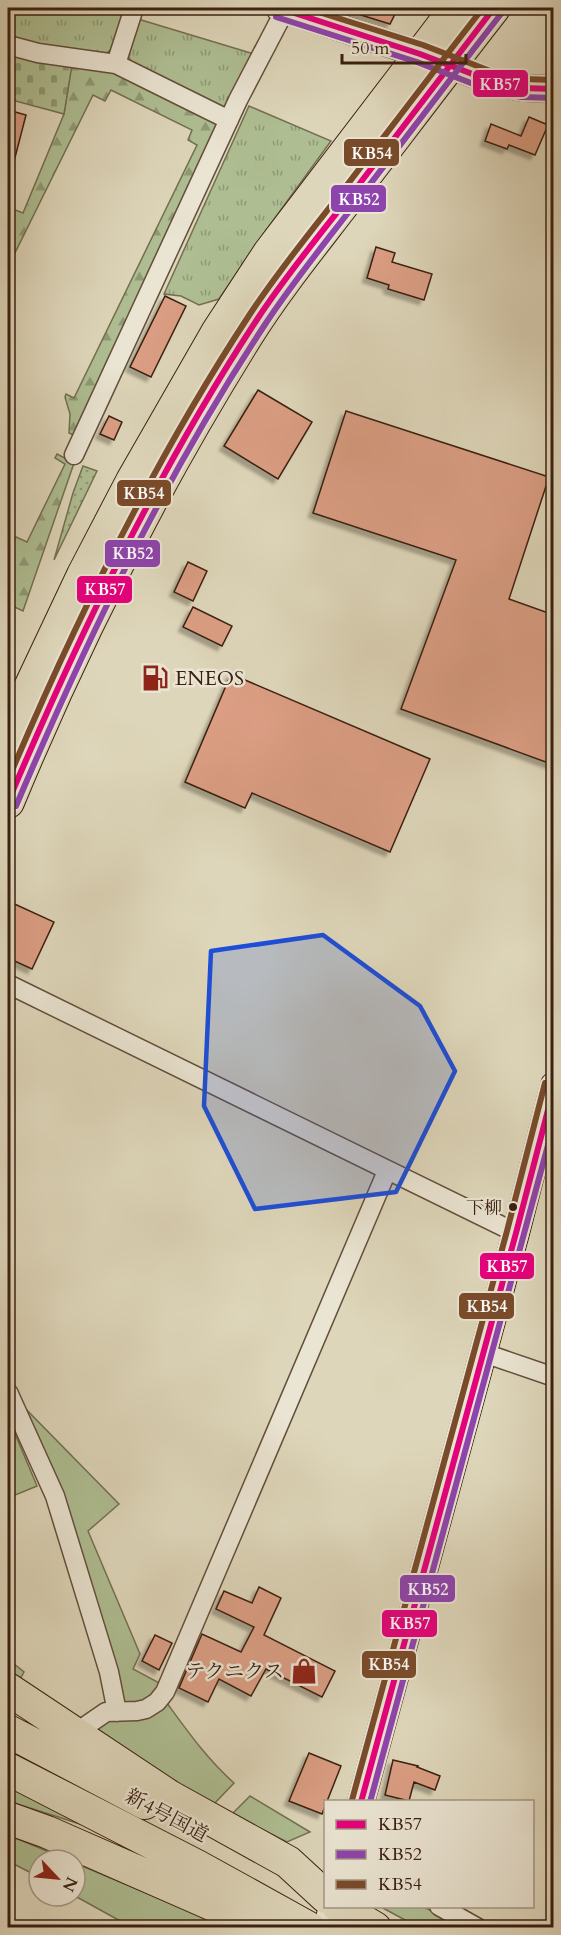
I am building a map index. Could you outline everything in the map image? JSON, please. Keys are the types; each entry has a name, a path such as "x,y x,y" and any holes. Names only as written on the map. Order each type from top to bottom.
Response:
{"highway":[{"path":"8,734 88,565 132,482 218,331 269,253 456,8"},
{"path":"8,802 42,719 104,589 156,492 249,332 494,8"},
{"path":"8,1689 169,1796 288,1863 324,1896"},
{"name":"新4号国道","path":"8,1731 324,1897"},
{"name":"新4号国道","path":"8,1769 197,1866 309,1928"},
{"path":"8,1818 47,1832 266,1928"},
{"path":"341,1908 375,1928"}],"main road":[{"path":"283,8 420,54 496,83 523,88 554,89"},
{"path":"362,1800 484,1353 554,1085"},
{"path":"327,1928 332,1908"}],"street":[{"path":"116,64 134,8"},
{"path":"74,455 283,8"},
{"path":"8,45 38,53 116,64 229,120"},
{"path":"8,984 516,1233"},
{"path":"74,1734 106,1712 147,1709 165,1692 387,1171"},
{"path":"484,1353 554,1377"},
{"path":"8,1392 55,1496 110,1672 117,1712"},
{"path":"443,1908 478,1928"}],"highlighted area":[{"path":"323,935 420,1006 455,1071 396,1192 255,1209 204,1106 211,951"}],"green space":[{"path":"8,8 126,8 113,48 105,54 41,46 8,37"},
{"path":"138,19 254,54 229,106 222,107 132,64 127,53"},
{"path":"8,53 72,65 64,114 8,99"},
{"path":"71,67 111,71 216,122 219,129 76,436 69,433 70,414 66,394 74,398 197,145 188,140 192,130 111,90 105,101 93,95 8,267 8,207 23,213 64,114"},
{"path":"249,106 331,141 219,299 199,305 181,296 164,294"},
{"path":"57,454 74,463 23,611 8,604 8,547 16,537 27,542 65,464 55,458"},
{"path":"83,466 97,471 54,560 73,493"},
{"path":"8,1374 18,1401 119,1504 88,1531 140,1654 133,1669 163,1685 150,1702 123,1706 8,1386"},
{"path":"8,1417 37,1486 8,1498"},
{"path":"8,1659 24,1672 20,1679 8,1671"},
{"path":"164,1699 205,1753 234,1783 212,1806 90,1727"},
{"path":"8,1785 83,1825 8,1801"},
{"path":"250,1796 310,1832 287,1842 232,1814"},
{"path":"8,1835 40,1848 27,1848 27,1871 8,1861"},
{"path":"87,1868 227,1927 131,1927 87,1903"},
{"path":"383,1908 426,1908 463,1927 418,1927"}],"building":[{"path":"349,8 398,8 390,24 348,11"},
{"path":"8,110 26,115 12,169 8,168"},
{"path":"529,117 548,125 535,155 509,145 507,149 485,141 491,124 521,136"},
{"path":"376,247 395,253 392,262 432,274 424,300 388,289 389,285 367,278"},
{"path":"165,296 186,306 151,377 130,367"},
{"path":"258,390 312,422 278,479 224,446"},
{"path":"346,411 549,477 509,599 554,615 554,765 401,709 456,560 313,513"},
{"path":"109,416 122,422 114,440 100,434"},
{"path":"188,562 207,571 193,601 174,592"},
{"path":"193,607 232,626 222,646 183,627"},
{"path":"231,674 430,759 390,852 252,793 245,808 185,782"},
{"path":"8,901 54,922 32,969 8,958"},
{"path":"259,1587 281,1598 264,1635 335,1671 322,1697 266,1669 251,1696 219,1679 208,1702 179,1688 202,1634 241,1652 254,1627 216,1609 224,1591 252,1603"},
{"path":"155,1635 172,1643 159,1670 142,1661"},
{"path":"309,1753 341,1766 328,1800 324,1800 322,1814 289,1801"},
{"path":"393,1760 418,1766 440,1776 435,1790 414,1782 409,1800 385,1795"}],"transit line":[{"name":"KB57","path":"279,8 420,54 496,83 523,88 554,89"},
{"name":"KB54","path":"306,8 423,45 498,74 524,79 554,80"},
{"name":"KB54","path":"8,780 61,660 118,541 215,369 284,266 483,8"},
{"name":"KB57","path":"8,802 63,677 122,554 221,376 258,318 304,254 494,8"},
{"name":"KB52","path":"16,806 71,681 130,558 229,380 300,275 501,14"},
{"name":"KB52","path":"276,17 417,62 494,92 522,97 554,98"},
{"name":"KB54","path":"352,1800 545,1083"},
{"name":"KB57","path":"362,1800 554,1087"},
{"name":"KB52","path":"371,1800 554,1123"}],"place":[{"name":"ENEOS","path":"155,678"},
{"name":"下柳","path":"513,1207"},
{"name":"テクニクス","path":"304,1671"}]}
